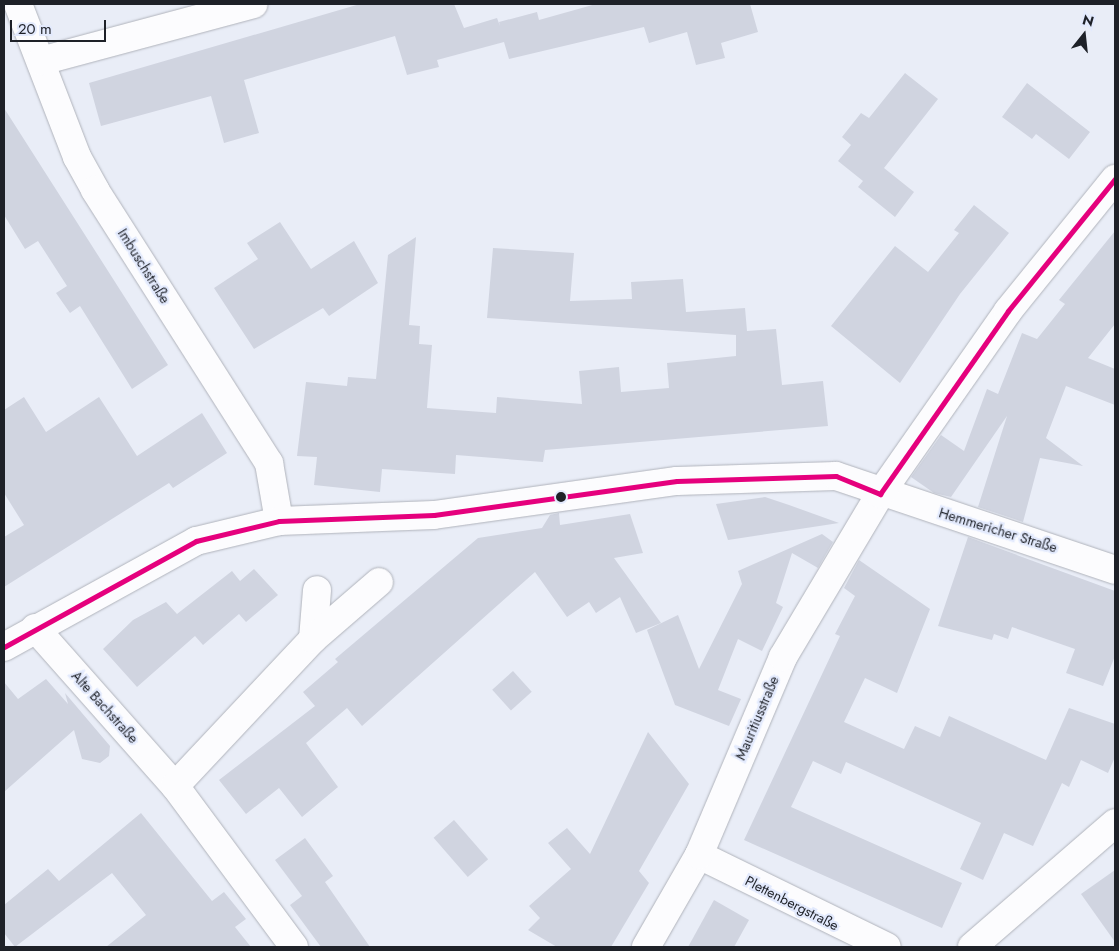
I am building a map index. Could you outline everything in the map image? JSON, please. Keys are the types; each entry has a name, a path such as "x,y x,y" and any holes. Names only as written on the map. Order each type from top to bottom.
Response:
{"street":[{"name":"Imbuschstraße","path":"18,4 77,157 95,190 269,463 279,520"},
{"path":"41,61 254,4"},
{"name":"Mauritiusstraße","path":"646,947 698,856 783,657 880,494 1008,311 1115,178"},
{"name":"Hemmericher Straße","path":"4,647 196,541 279,520 434,515 677,481 836,476 880,494 1023,536 1115,570"},
{"path":"176,786 313,639 379,582"},
{"path":"313,639 317,590"},
{"name":"Alte Bachstraße","path":"36,628 176,786 294,947"},
{"path":"972,947 1115,823"},
{"name":"Plettenbergstraße","path":"698,856 886,947"}],"building":[{"path":"360,4 454,4 464,28 497,18 500,26 499,22 537,12 539,20 596,4 750,4 758,32 721,43 725,58 696,65 687,32 649,43 644,27 509,59 504,42 437,60 439,67 407,75 395,36 244,80 259,133 224,143 211,96 101,126 89,83"},
{"path":"905,73 938,99 884,168 914,192 895,217 858,187 863,181 838,161 851,145 842,137 861,113 869,118"},
{"path":"1027,83 1090,132 1069,159 1036,134 1032,139 1002,117"},
{"path":"4,108 168,365 132,389 80,306 70,313 56,293 67,286 38,241 25,249 4,215"},
{"path":"974,205 1009,233 960,294 900,383 831,326 895,246 928,272 959,233 954,230"},
{"path":"280,222 311,269 354,241 378,283 329,316 323,308 254,349 214,288 258,259 247,243"},
{"path":"1115,231 1115,324 1088,358 1115,369 1115,405 1066,386 1046,438 1083,466 1040,458 1023,522 978,507 1007,416 951,497 934,493 911,477 941,435 964,451 987,389 998,394 1022,333 1037,339 1065,304 1059,300"},
{"path":"416,237 409,325 420,326 419,344 432,345 427,408 496,413 497,397 582,404 579,371 619,367 621,392 669,388 667,363 736,356 736,335 487,318 493,248 574,253 570,301 632,299 631,282 683,279 686,312 745,308 747,331 776,329 782,385 823,381 828,426 545,450 543,462 456,455 455,474 382,469 380,492 314,485 317,457 297,456 306,382 347,386 348,377 376,379 388,255"},
{"path":"24,397 46,432 99,397 137,456 202,413 227,453 173,488 169,483 4,587 4,537 24,525 4,493 4,410"},
{"path":"765,497 839,523 728,540 716,504"},
{"path":"559,513 560,525 630,514 643,553 614,558 661,623 636,633 620,597 596,613 589,602 567,617 535,572 362,726 347,708 306,743 338,787 302,817 279,788 246,814 219,780 315,706 303,692 338,662 335,659 478,538 542,528 550,515"},
{"path":"822,534 833,542 818,568 792,553 776,603 783,607 762,651 738,639 718,690 741,699 729,726 675,705 647,630 678,615 699,669 742,584 738,571"},
{"path":"968,537 1115,591 1115,656 1103,686 1066,673 1075,649 1012,627 1008,639 994,634 992,640 938,626"},
{"path":"859,560 930,609 897,693 865,678 844,722 904,749 915,726 940,737 949,716 1046,760 1069,708 1115,724 1115,757 1108,773 1081,760 1069,787 1062,783 1033,846 1004,833 983,880 960,869 981,823 846,762 841,774 813,761 791,807 962,883 942,928 744,840 840,636 835,634 855,596 844,588"},
{"path":"254,569 278,595 246,622 239,614 203,645 195,636 137,687 103,649 133,620 166,602 177,614 232,571 240,581"},
{"path":"513,671 532,692 511,711 492,690"},
{"path":"46,679 68,704 65,693 110,746 109,756 100,763 82,759 74,730 4,792 4,682 18,699"},
{"path":"648,732 689,784 639,871 649,883 611,947 557,947 528,930 540,918 529,906 571,869 548,843 567,828 590,854"},
{"path":"141,813 212,901 224,892 246,919 235,927 251,947 106,947 146,915 112,873 15,947 4,933 4,905 48,869 59,881"},
{"path":"454,820 488,859 468,877 434,838"},
{"path":"305,838 333,876 325,882 370,947 321,947 290,905 302,896 275,860"},
{"path":"1115,870 1115,942 1081,894"},
{"path":"714,900 749,920 734,947 688,947"}],"transit line":[{"path":"880,494 1008,311 1115,179"},
{"path":"4,647 196,541 279,521 434,515 677,481 836,476 880,494"}]}
